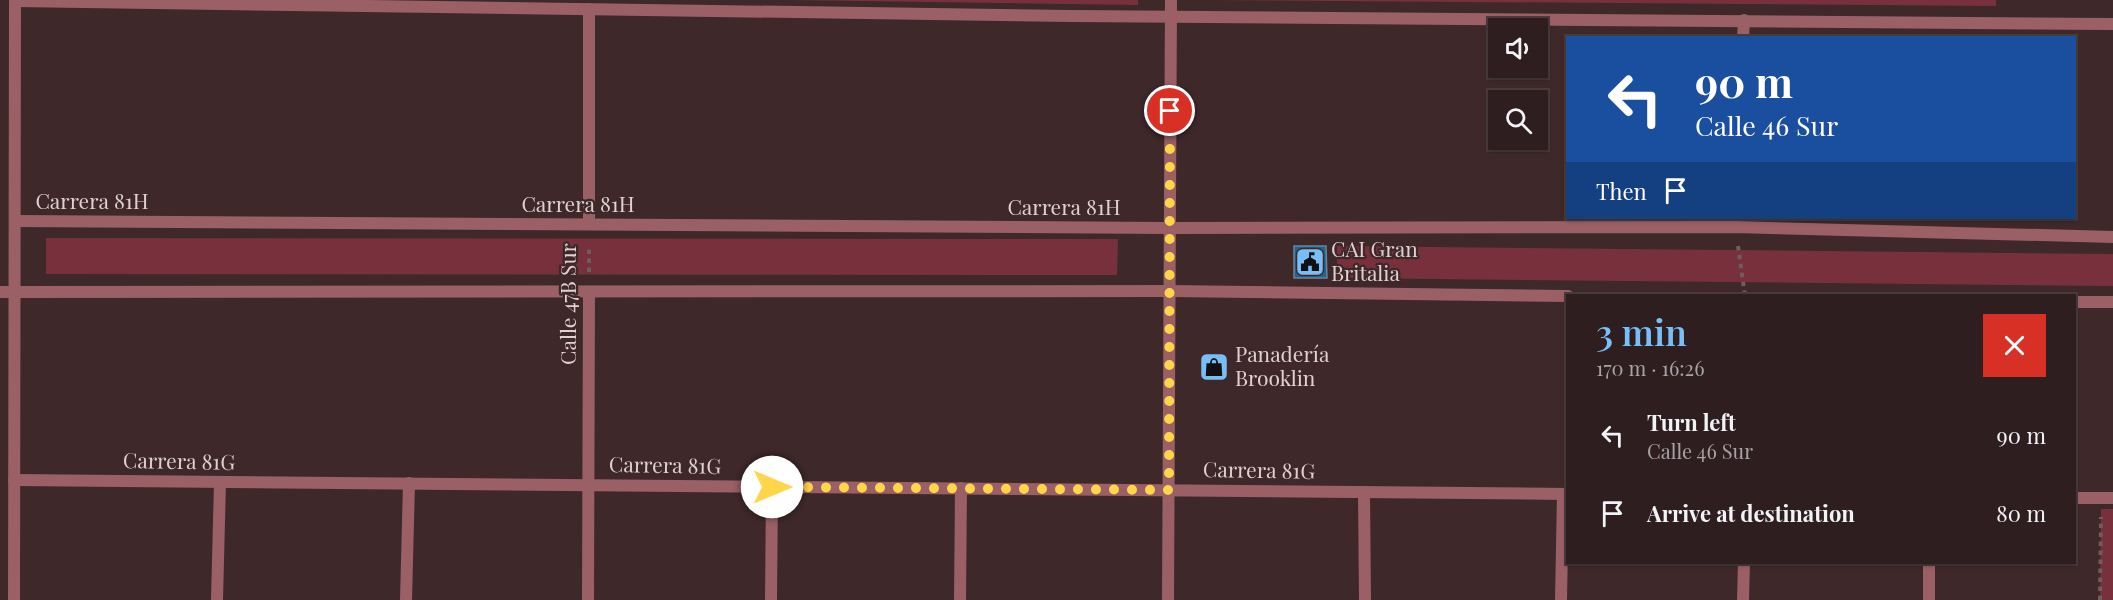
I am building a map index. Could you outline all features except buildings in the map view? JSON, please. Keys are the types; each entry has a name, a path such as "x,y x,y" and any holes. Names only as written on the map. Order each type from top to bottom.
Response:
{"street":[{"path":"14,600 15,0 1171,17 2113,24"},
{"path":"1168,600 1171,0"},
{"name":"Calle 47B Sur","path":"589,9 589,224"},
{"path":"1743,36 1744,20"},
{"name":"Carrera 81H","path":"15,221 1169,228 1736,223 2113,237"},
{"path":"0,292 1170,291 1566,296"},
{"name":"Calle 47B Sur","path":"588,600 589,292"},
{"path":"2076,302 2113,302"},
{"name":"Carrera 81G","path":"15,480 1565,494"},
{"path":"217,600 220,482"},
{"path":"406,600 408,483"},
{"path":"771,600 772,487"},
{"path":"960,600 961,488"},
{"path":"1364,492 1365,600"},
{"path":"1561,600 1565,494"},
{"path":"2076,498 2107,498"},
{"path":"1743,600 1744,564"},
{"path":"1929,564 1929,600"}],"path":[{"path":"1736,223 1745,294"},
{"name":"Calle 47B Sur","path":"589,224 589,292"},
{"path":"2100,600 2107,498"}],"shaded area":[{"path":"788,0 1138,0 1138,5"},
{"path":"1215,0 1996,0 1996,6"},
{"path":"46,238 1118,239 1117,275 46,274"},
{"path":"1337,246 2113,254 2113,286 1337,278"},
{"path":"2101,509 2113,509 2113,600 2100,600"}],"place":[{"name":"CAI Gran Britalia","path":"1310,262"},
{"name":"Panadería Brooklin","path":"1214,367"}],"route":[{"path":"772,487 1169,490 1170,111"}]}
